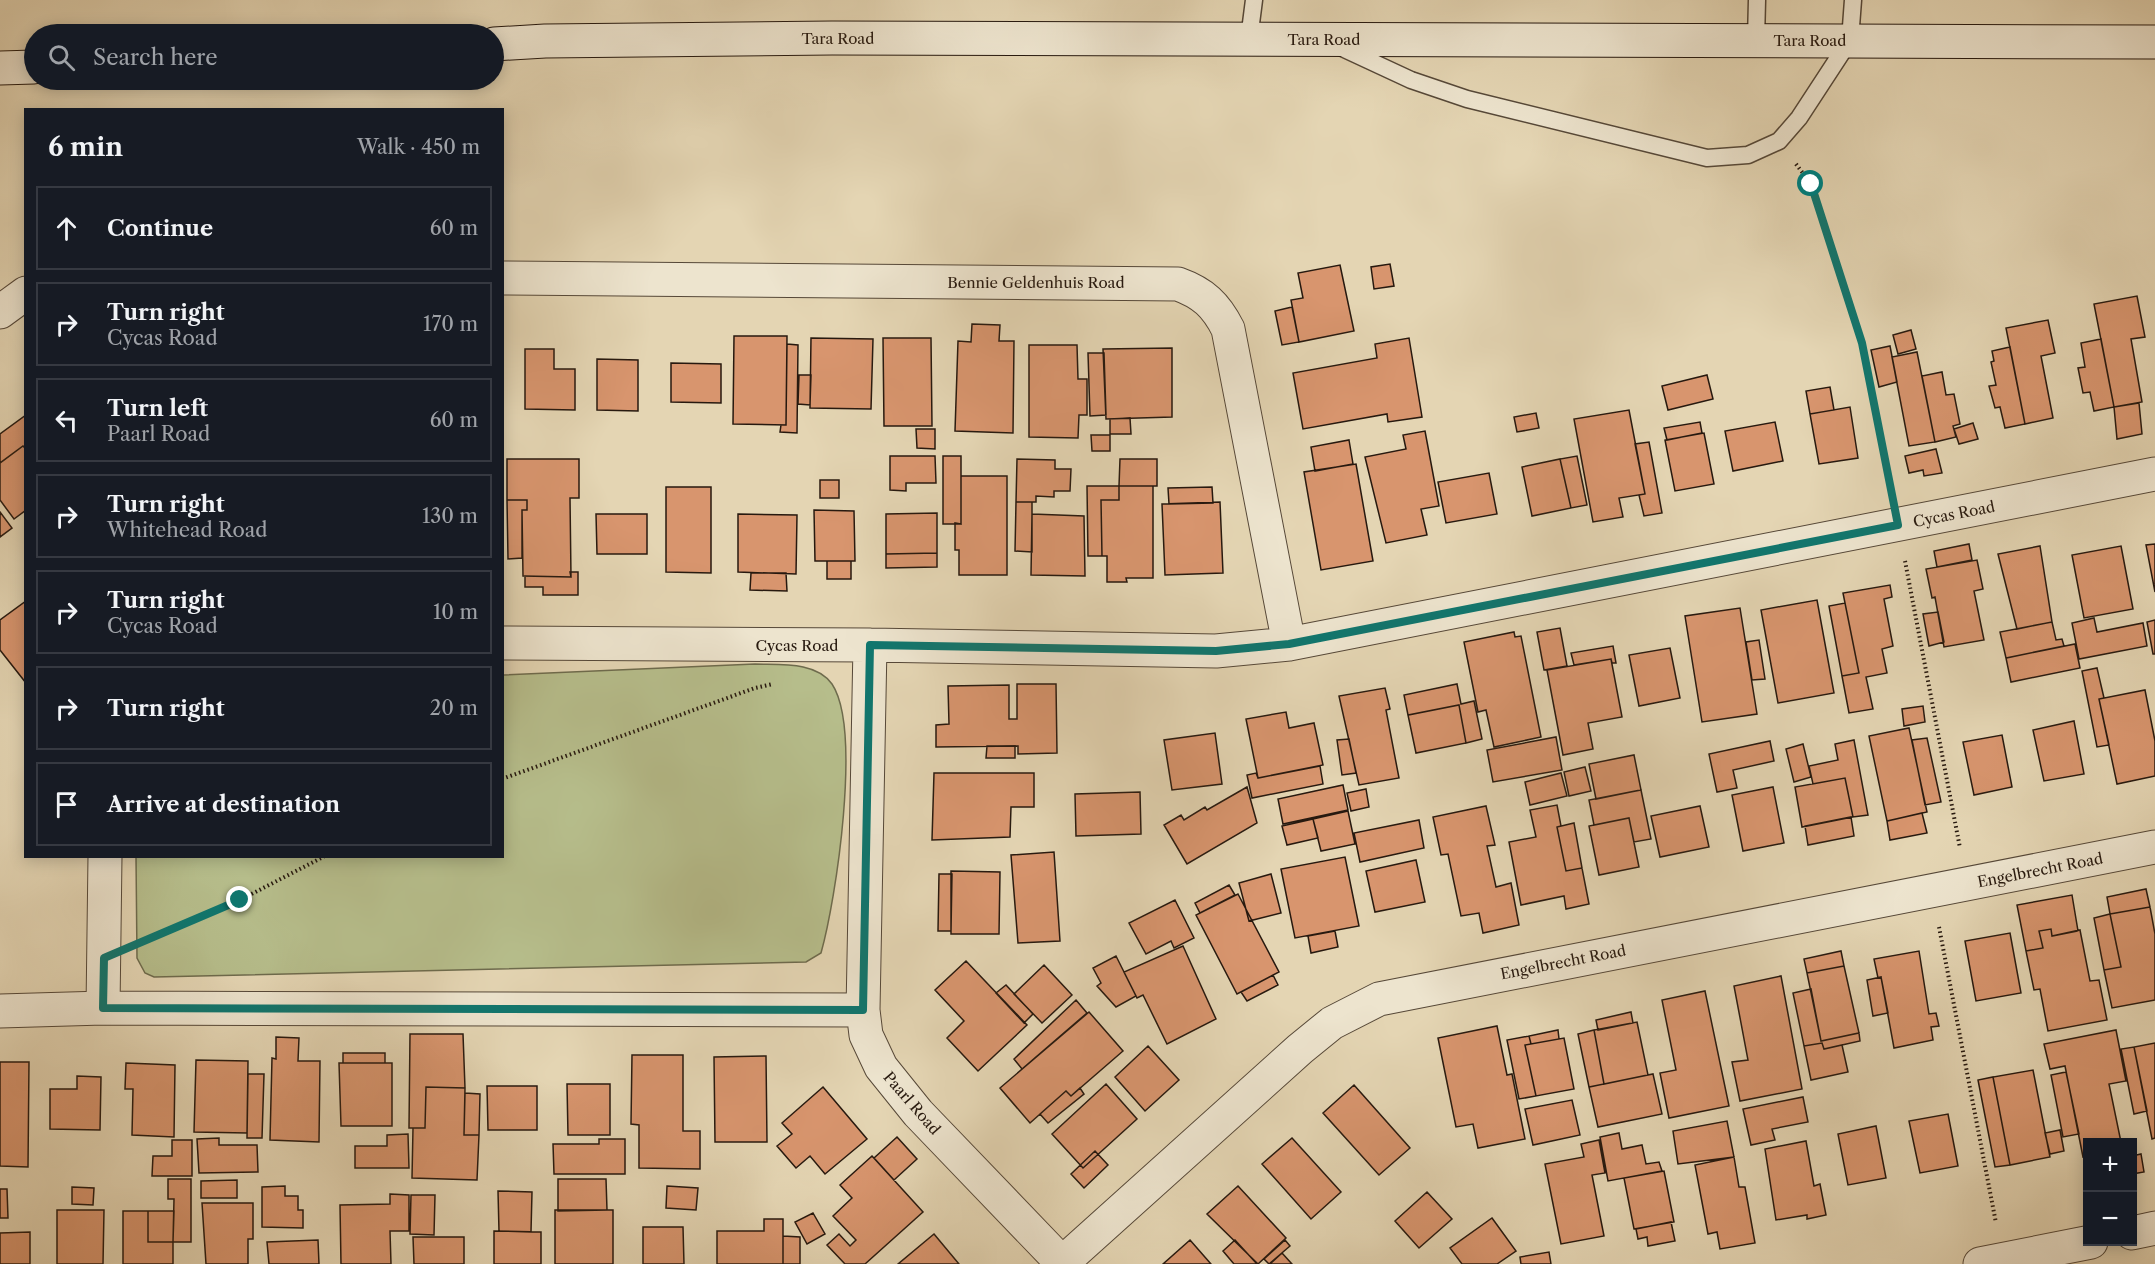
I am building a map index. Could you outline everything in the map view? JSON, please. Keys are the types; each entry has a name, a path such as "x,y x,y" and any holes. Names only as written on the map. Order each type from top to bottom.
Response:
{"street":[{"name":"Tara Road","path":"504,43 808,38 2155,42"},
{"path":"0,68 24,67"},
{"name":"Bennie Geldenhuis Road","path":"504,278 1178,284 1196,290 1214,306 1228,329 1289,644"},
{"path":"0,312 24,294"},
{"name":"Cycas Road","path":"504,643 870,645 1216,651 1289,644 2155,474"},
{"name":"Paarl Road","path":"870,645 863,1010 866,1035 881,1067 918,1113 1062,1264"},
{"name":"Engelbrecht Road","path":"1062,1264 1300,1049 1332,1023 1379,999 2155,848"},
{"path":"103,1008 105,858"},
{"path":"0,1011 103,1008 863,1010"},
{"path":"2137,1232 2155,1228"},
{"path":"1991,1262 2083,1244"}],"lane":[{"path":"1249,39 1254,0"},
{"path":"1756,40 1757,0"},
{"path":"1324,39 1411,80 1467,99 1707,158 1748,155 1779,141 1799,118 1850,40 1853,0"}],"path":[{"path":"1779,141 1811,184 1862,343 1966,884"},
{"path":"504,778 633,734 755,688 777,683"},
{"path":"104,958 240,900 321,858"},
{"path":"1932,891 1991,1262"}],"green space":[{"path":"755,664 807,668 825,677 832,684 841,706 846,775 839,856 821,953 806,962 154,977 145,973 137,958 136,858 504,858 504,675"}],"building":[{"path":"1390,264 1394,286 1374,289 1371,267"},
{"path":"1340,265 1354,331 1299,342 1291,300 1303,298 1298,273"},
{"path":"2137,296 2145,337 2131,339 2142,402 2114,407 2094,304"},
{"path":"1292,307 1299,342 1282,345 1275,311"},
{"path":"2048,320 2055,353 2041,356 2053,418 2025,424 2006,328"},
{"path":"972,324 1000,325 999,341 1014,341 1013,433 955,431 958,341 971,342"},
{"path":"1911,330 1916,349 1898,354 1893,335"},
{"path":"734,336 787,336 786,425 733,424"},
{"path":"811,338 873,339 871,409 810,408"},
{"path":"883,338 931,338 932,426 884,426"},
{"path":"1409,338 1422,417 1388,422 1387,414 1303,429 1293,373 1377,358 1375,344"},
{"path":"2101,339 2114,407 2094,411 2090,392 2083,393 2078,368 2085,367 2081,343"},
{"path":"787,344 798,345 797,433 780,432 781,425 786,425"},
{"path":"1029,345 1077,345 1078,379 1087,379 1087,415 1079,415 1078,438 1029,437"},
{"path":"1890,346 1897,382 1879,387 1871,350"},
{"path":"2010,347 2025,424 2005,428 2000,407 1995,408 1989,386 1996,385 1991,362 1994,361 1992,351"},
{"path":"1172,348 1172,417 1106,419 1103,349"},
{"path":"525,349 554,349 554,369 575,369 575,410 525,409"},
{"path":"1917,352 1935,442 1909,446 1892,357"},
{"path":"1088,353 1104,353 1106,415 1090,416"},
{"path":"597,359 638,360 638,411 597,410"},
{"path":"671,363 721,364 721,403 671,402"},
{"path":"1942,372 1946,395 1954,394 1960,424 1953,426 1956,437 1935,442 1922,376"},
{"path":"799,375 811,375 810,405 798,404"},
{"path":"1707,375 1713,399 1668,410 1662,386"},
{"path":"1830,387 1834,410 1810,414 1806,391"},
{"path":"2139,403 2142,434 2117,439 2114,407"},
{"path":"1850,407 1858,458 1819,464 1810,414"},
{"path":"1629,410 1645,494 1619,498 1623,517 1593,522 1574,419"},
{"path":"1536,413 1539,428 1517,432 1514,417"},
{"path":"24,416 24,447 0,463 0,434"},
{"path":"1130,418 1131,434 1110,434 1110,419"},
{"path":"1700,422 1702,433 1667,440 1664,428"},
{"path":"1775,422 1783,461 1733,471 1725,431"},
{"path":"1973,423 1978,439 1959,444 1954,429"},
{"path":"916,429 935,429 935,449 917,448"},
{"path":"1425,431 1439,506 1421,509 1427,535 1386,543 1365,457 1406,449 1403,435"},
{"path":"1704,433 1714,484 1675,491 1665,440"},
{"path":"1091,435 1110,435 1110,451 1092,451"},
{"path":"1349,440 1353,464 1315,471 1311,447"},
{"path":"1649,442 1662,513 1644,516 1639,495 1645,494 1635,444"},
{"path":"24,447 24,512 14,519 0,500 0,463"},
{"path":"1936,449 1942,473 1924,476 1923,470 1909,473 1905,456"},
{"path":"890,456 935,456 936,483 906,483 906,491 890,490"},
{"path":"943,456 961,456 961,524 943,524"},
{"path":"1577,456 1587,505 1571,508 1560,459"},
{"path":"507,459 579,459 579,498 570,498 571,577 523,576 522,510 527,510 527,500 507,500"},
{"path":"1017,459 1055,460 1055,469 1071,469 1070,491 1054,491 1054,497 1036,496 1036,502 1016,502"},
{"path":"1120,459 1157,459 1157,486 1119,486"},
{"path":"1560,459 1571,508 1532,516 1522,467"},
{"path":"1356,464 1373,561 1321,570 1304,472"},
{"path":"1489,473 1497,514 1446,523 1438,482"},
{"path":"961,476 1007,476 1007,575 959,575 959,550 955,550 955,523 961,524"},
{"path":"820,480 839,480 839,498 820,498"},
{"path":"1087,486 1119,486 1119,500 1101,500 1102,556 1088,556"},
{"path":"1119,486 1153,486 1153,578 1126,578 1127,582 1107,582 1107,556 1102,556 1101,500 1119,500"},
{"path":"666,487 711,487 711,573 666,572"},
{"path":"1212,487 1213,503 1169,504 1168,488"},
{"path":"507,500 527,500 527,510 522,510 522,558 508,559"},
{"path":"1016,502 1032,502 1032,552 1015,551"},
{"path":"1220,502 1223,573 1165,575 1162,504"},
{"path":"814,510 854,511 855,561 815,561"},
{"path":"0,512 12,528 0,537"},
{"path":"937,513 937,553 886,554 886,514"},
{"path":"596,514 647,514 647,554 597,554"},
{"path":"738,514 797,515 796,574 738,572"},
{"path":"1032,514 1084,516 1085,576 1031,575"},
{"path":"1969,544 1972,560 1937,567 1934,551"},
{"path":"2155,544 2155,592 2146,545"},
{"path":"2040,546 2052,622 2017,629 1998,554"},
{"path":"2121,546 2133,609 2084,618 2072,555"},
{"path":"937,553 937,567 886,568 886,554"},
{"path":"1977,560 1983,589 1974,591 1984,640 1944,647 1935,597 1932,598 1926,569"},
{"path":"827,561 851,561 851,579 827,579"},
{"path":"570,572 578,572 578,595 543,595 543,587 525,587 525,576 571,577"},
{"path":"751,573 786,573 787,591 750,590"},
{"path":"1890,585 1892,597 1884,599 1893,646 1882,649 1887,673 1866,677 1873,709 1849,713 1842,676 1859,673 1843,593"},
{"path":"1817,600 1834,693 1778,703 1761,610"},
{"path":"24,602 24,680 0,650 0,620"},
{"path":"1845,603 1859,673 1842,676 1829,606"},
{"path":"1740,608 1757,714 1702,722 1685,616"},
{"path":"1938,612 1944,642 1929,646 1923,614"},
{"path":"2094,618 2097,632 2143,623 2147,646 2079,659 2072,623"},
{"path":"2155,620 2155,654 2153,654 2147,622"},
{"path":"2052,622 2056,640 2062,639 2064,646 2006,658 2000,632"},
{"path":"1560,628 1567,666 1544,670 1537,632"},
{"path":"1514,632 1515,637 1521,636 1541,737 1494,747 1486,710 1478,712 1464,642"},
{"path":"1759,640 1765,679 1752,680 1746,642"},
{"path":"2075,644 2080,668 2011,682 2006,658"},
{"path":"1613,646 1616,663 1612,663 1611,659 1574,665 1571,653"},
{"path":"1670,648 1680,698 1639,706 1629,655"},
{"path":"1611,659 1622,717 1588,723 1593,749 1563,755 1547,670"},
{"path":"2097,668 2104,698 2099,699 2109,745 2097,747 2082,671"},
{"path":"1017,684 1056,684 1057,753 1018,754 1018,746 936,747 936,725 949,724 948,686 1009,685 1009,719 1017,719"},
{"path":"1457,684 1461,704 1474,701 1482,739 1466,743 1459,705 1408,715 1404,695"},
{"path":"1385,688 1390,709 1386,710 1399,778 1359,785 1339,696"},
{"path":"2145,690 2155,741 2155,776 2117,784 2099,699"},
{"path":"1459,705 1466,743 1416,753 1408,715"},
{"path":"1923,706 1925,722 1904,726 1902,709"},
{"path":"1286,712 1289,728 1314,723 1323,765 1258,778 1246,719"},
{"path":"2074,721 2084,774 2044,781 2033,730"},
{"path":"1909,728 1927,812 1887,821 1869,736"},
{"path":"1215,733 1222,784 1172,790 1164,740"},
{"path":"2002,735 2012,787 1974,795 1963,742"},
{"path":"1556,737 1562,770 1493,782 1487,750"},
{"path":"1927,738 1941,802 1925,805 1912,740"},
{"path":"1349,739 1356,773 1342,775 1337,740"},
{"path":"1854,740 1868,815 1853,817 1845,778 1813,784 1809,766 1838,760 1835,744"},
{"path":"1770,741 1774,761 1733,770 1737,788 1717,792 1709,754"},
{"path":"1803,744 1811,777 1794,782 1786,749"},
{"path":"987,746 1015,746 1015,758 986,758"},
{"path":"1634,755 1641,790 1596,799 1589,764"},
{"path":"1320,766 1323,784 1252,798 1247,775 1256,773 1258,778"},
{"path":"1585,767 1591,791 1569,796 1564,772"},
{"path":"934,773 1034,773 1034,807 1011,807 1010,837 932,840"},
{"path":"1561,773 1567,796 1530,805 1525,782"},
{"path":"1845,778 1853,817 1802,827 1795,787"},
{"path":"1343,785 1348,810 1283,824 1278,799"},
{"path":"1247,787 1257,823 1187,864 1164,825 1181,815 1184,820 1205,807 1207,810"},
{"path":"1773,787 1784,843 1743,851 1732,795"},
{"path":"1366,789 1369,807 1351,811 1347,793"},
{"path":"1641,790 1651,839 1634,842 1629,818 1594,825 1589,800"},
{"path":"1140,792 1141,834 1076,836 1075,794"},
{"path":"1557,805 1561,826 1557,827 1566,871 1582,868 1589,904 1566,909 1564,896 1521,905 1509,842 1536,837 1530,810"},
{"path":"1486,806 1495,845 1487,846 1496,887 1511,883 1519,925 1483,933 1479,913 1461,916 1448,854 1441,855 1433,817"},
{"path":"1700,806 1709,847 1660,857 1651,816"},
{"path":"1348,811 1355,844 1321,851 1313,819"},
{"path":"1922,813 1927,833 1890,840 1887,821"},
{"path":"1851,817 1854,836 1808,845 1805,826"},
{"path":"1629,818 1639,867 1599,875 1589,826"},
{"path":"1313,819 1318,838 1287,845 1282,826"},
{"path":"1419,820 1424,848 1360,862 1354,833"},
{"path":"1574,823 1582,868 1566,871 1557,827"},
{"path":"1054,852 1060,941 1018,943 1011,855"},
{"path":"1345,857 1359,926 1295,938 1281,869"},
{"path":"1416,860 1425,902 1375,912 1366,871"},
{"path":"951,871 1000,872 999,934 951,934"},
{"path":"939,874 952,874 951,931 938,931"},
{"path":"1271,874 1281,913 1249,921 1239,883"},
{"path":"1229,885 1235,895 1200,913 1195,903"},
{"path":"2146,889 2150,907 2110,914 2107,897"},
{"path":"1238,894 1279,972 1237,994 1196,915"},
{"path":"2072,895 2078,931 2052,936 2051,929 2039,931 2043,948 2026,951 2017,905"},
{"path":"1175,900 1194,938 1174,948 1171,941 1146,954 1129,923"},
{"path":"2150,907 2155,934 2155,1000 2112,1008 2104,970 2121,967 2110,914"},
{"path":"2110,914 2121,967 2104,970 2094,918"},
{"path":"2051,929 2052,936 2080,930 2090,981 2099,980 2107,1020 2048,1031 2040,989 2034,990 2026,951 2043,948 2039,931"},
{"path":"1335,931 1338,947 1311,953 1308,936"},
{"path":"2010,933 2021,993 1976,1001 1965,941"},
{"path":"1183,946 1216,1019 1167,1044 1143,995 1137,998 1124,972"},
{"path":"1841,951 1844,966 1807,973 1804,959"},
{"path":"1919,951 1929,1014 1936,1013 1939,1026 1931,1027 1933,1040 1894,1048 1881,977 1878,978 1874,959"},
{"path":"1116,956 1136,996 1116,1007 1097,986 1101,983 1093,968"},
{"path":"966,961 1027,1025 978,1071 947,1038 964,1021 935,990"},
{"path":"1044,965 1072,995 1042,1023 1014,994"},
{"path":"1844,966 1859,1033 1821,1041 1807,973"},
{"path":"1273,975 1278,985 1247,1001 1241,992"},
{"path":"1781,976 1802,1089 1740,1101 1732,1062 1748,1060 1734,986"},
{"path":"1881,977 1888,1013 1873,1016 1867,980"},
{"path":"1006,985 1033,1014 1024,1023 996,993"},
{"path":"1811,989 1821,1041 1859,1033 1860,1041 1824,1049 1822,1043 1804,1046 1793,993"},
{"path":"1705,991 1729,1106 1669,1118 1660,1073 1676,1070 1662,1000"},
{"path":"1076,1000 1087,1013 1022,1069 1014,1059"},
{"path":"1089,1012 1123,1051 1071,1096 1066,1091 1030,1123 1000,1088"},
{"path":"1631,1012 1633,1023 1598,1030 1596,1020"},
{"path":"1637,1022 1648,1075 1604,1084 1594,1030"},
{"path":"1497,1026 1507,1075 1512,1074 1525,1139 1478,1148 1473,1124 1456,1127 1438,1038"},
{"path":"1558,1030 1559,1039 1531,1044 1529,1036"},
{"path":"1594,1030 1604,1084 1589,1087 1578,1034"},
{"path":"2116,1030 2126,1081 2109,1084 2120,1138 2083,1138 2083,1157 2065,1066 2050,1069 2044,1044"},
{"path":"410,1034 463,1034 465,1088 426,1087 425,1128 409,1128"},
{"path":"1529,1036 1531,1044 1525,1045 1536,1096 1519,1099 1507,1040"},
{"path":"276,1037 299,1038 298,1061 320,1061 319,1142 270,1140 272,1058 276,1059"},
{"path":"1564,1038 1574,1089 1536,1096 1525,1045"},
{"path":"1822,1043 1824,1049 1842,1045 1848,1072 1811,1080 1804,1046"},
{"path":"2155,1043 2155,1138 2152,1139 2134,1047"},
{"path":"1148,1046 1179,1080 1145,1111 1115,1077"},
{"path":"2134,1047 2147,1111 2134,1114 2121,1049"},
{"path":"343,1053 385,1053 385,1063 343,1063"},
{"path":"632,1055 683,1055 683,1131 700,1131 700,1169 639,1168 639,1125 631,1124"},
{"path":"766,1056 767,1142 715,1142 714,1057"},
{"path":"196,1060 248,1061 247,1133 194,1132"},
{"path":"0,1062 29,1062 28,1167 0,1166"},
{"path":"126,1063 175,1065 174,1137 132,1135 133,1089 125,1089"},
{"path":"339,1063 392,1063 392,1126 341,1126"},
{"path":"2033,1070 2050,1157 2010,1165 1993,1077"},
{"path":"2066,1072 2079,1134 2063,1137 2051,1075"},
{"path":"248,1074 264,1074 262,1138 247,1138"},
{"path":"1653,1074 1662,1114 1598,1127 1589,1087"},
{"path":"77,1076 101,1077 100,1130 50,1129 50,1089 77,1089"},
{"path":"1993,1077 2010,1165 1995,1167 1978,1080"},
{"path":"567,1084 610,1084 610,1135 568,1135"},
{"path":"1106,1084 1137,1119 1083,1168 1052,1134"},
{"path":"1354,1085 1410,1148 1379,1175 1323,1113"},
{"path":"487,1086 537,1086 537,1130 488,1130"},
{"path":"426,1087 465,1088 464,1135 479,1135 477,1180 412,1178 413,1128 425,1128"},
{"path":"823,1087 867,1139 825,1174 810,1156 796,1168 777,1146 792,1134 782,1123"},
{"path":"1080,1088 1084,1094 1048,1123 1040,1114 1066,1091 1071,1096"},
{"path":"465,1093 480,1094 479,1135 464,1135"},
{"path":"1803,1097 1808,1122 1772,1129 1775,1140 1751,1145 1743,1109"},
{"path":"1572,1100 1580,1135 1533,1145 1525,1109"},
{"path":"1948,1114 1958,1166 1920,1173 1909,1121"},
{"path":"1727,1121 1734,1157 1678,1164 1673,1131"},
{"path":"1876,1126 1886,1178 1848,1185 1838,1134"},
{"path":"2060,1130 2064,1151 2050,1154 2045,1133"},
{"path":"1619,1133 1622,1149 1642,1145 1646,1164 1659,1162 1662,1171 1608,1181 1600,1137"},
{"path":"408,1134 409,1168 355,1168 355,1146 387,1146 387,1135"},
{"path":"897,1137 917,1159 894,1180 874,1158"},
{"path":"219,1138 219,1145 257,1145 258,1172 199,1173 197,1139"},
{"path":"1292,1138 1341,1192 1311,1219 1262,1164"},
{"path":"599,1139 625,1139 625,1174 554,1174 553,1144 599,1144"},
{"path":"172,1140 192,1140 192,1176 152,1176 153,1156 172,1156"},
{"path":"1599,1140 1605,1173 1592,1175 1604,1236 1561,1244 1545,1164 1584,1157 1581,1144"},
{"path":"1806,1141 1814,1186 1820,1184 1826,1215 1807,1219 1807,1215 1776,1220 1765,1149"},
{"path":"1095,1151 1108,1165 1084,1188 1071,1174"},
{"path":"2141,1154 2144,1172 2137,1173 2137,1155"},
{"path":"872,1156 923,1212 865,1264 845,1264 827,1245 839,1234 850,1246 856,1240 833,1216 852,1198 840,1185"},
{"path":"1734,1157 1739,1187 1745,1187 1755,1243 1720,1249 1717,1232 1708,1234 1695,1165"},
{"path":"1664,1171 1674,1222 1634,1229 1624,1178"},
{"path":"168,1179 191,1179 191,1242 173,1242 174,1199 168,1199"},
{"path":"558,1179 606,1179 607,1210 558,1211"},
{"path":"237,1180 237,1198 201,1198 201,1181"},
{"path":"285,1186 285,1196 298,1196 298,1210 303,1210 303,1228 262,1227 262,1187"},
{"path":"667,1186 698,1188 696,1210 666,1208"},
{"path":"1238,1186 1286,1238 1258,1264 1207,1214"},
{"path":"72,1187 94,1188 93,1205 72,1204"},
{"path":"0,1189 7,1189 8,1218 0,1218"},
{"path":"498,1191 532,1192 531,1232 499,1231"},
{"path":"1427,1192 1452,1219 1419,1248 1395,1221"},
{"path":"390,1194 409,1195 409,1231 390,1231 391,1264 341,1264 340,1205 390,1204"},
{"path":"411,1195 435,1195 434,1235 410,1234"},
{"path":"202,1203 253,1203 253,1239 248,1239 248,1264 206,1264"},
{"path":"57,1210 104,1210 103,1264 57,1264"},
{"path":"555,1210 613,1210 613,1264 555,1264"},
{"path":"123,1211 148,1211 148,1242 173,1242 173,1264 123,1264"},
{"path":"148,1211 174,1211 173,1242 148,1242"},
{"path":"813,1213 825,1234 807,1244 795,1222"},
{"path":"1492,1218 1516,1251 1497,1264 1462,1264 1450,1248"},
{"path":"764,1219 783,1219 783,1264 717,1264 717,1231 764,1231"},
{"path":"1671,1222 1675,1241 1648,1246 1647,1237 1638,1239 1636,1229"},
{"path":"643,1227 683,1227 684,1264 643,1264"},
{"path":"494,1231 541,1232 541,1264 494,1264"},
{"path":"30,1232 30,1264 0,1264 0,1233"},
{"path":"934,1234 959,1264 898,1264"},
{"path":"783,1236 800,1237 800,1264 783,1264"},
{"path":"413,1237 464,1237 464,1264 414,1264"},
{"path":"318,1240 319,1264 269,1264 267,1242"},
{"path":"1190,1240 1211,1264 1163,1264"},
{"path":"1235,1240 1257,1264 1234,1264 1223,1251"},
{"path":"1285,1240 1290,1246 1269,1264 1264,1259"},
{"path":"1549,1252 1551,1264 1521,1264 1520,1257"},
{"path":"1282,1253 1292,1264 1270,1264"}],"route":[{"path":"240,900 104,958 103,1008 863,1010 870,645 1216,651 1289,644 1898,525 1862,343 1811,184"}]}
